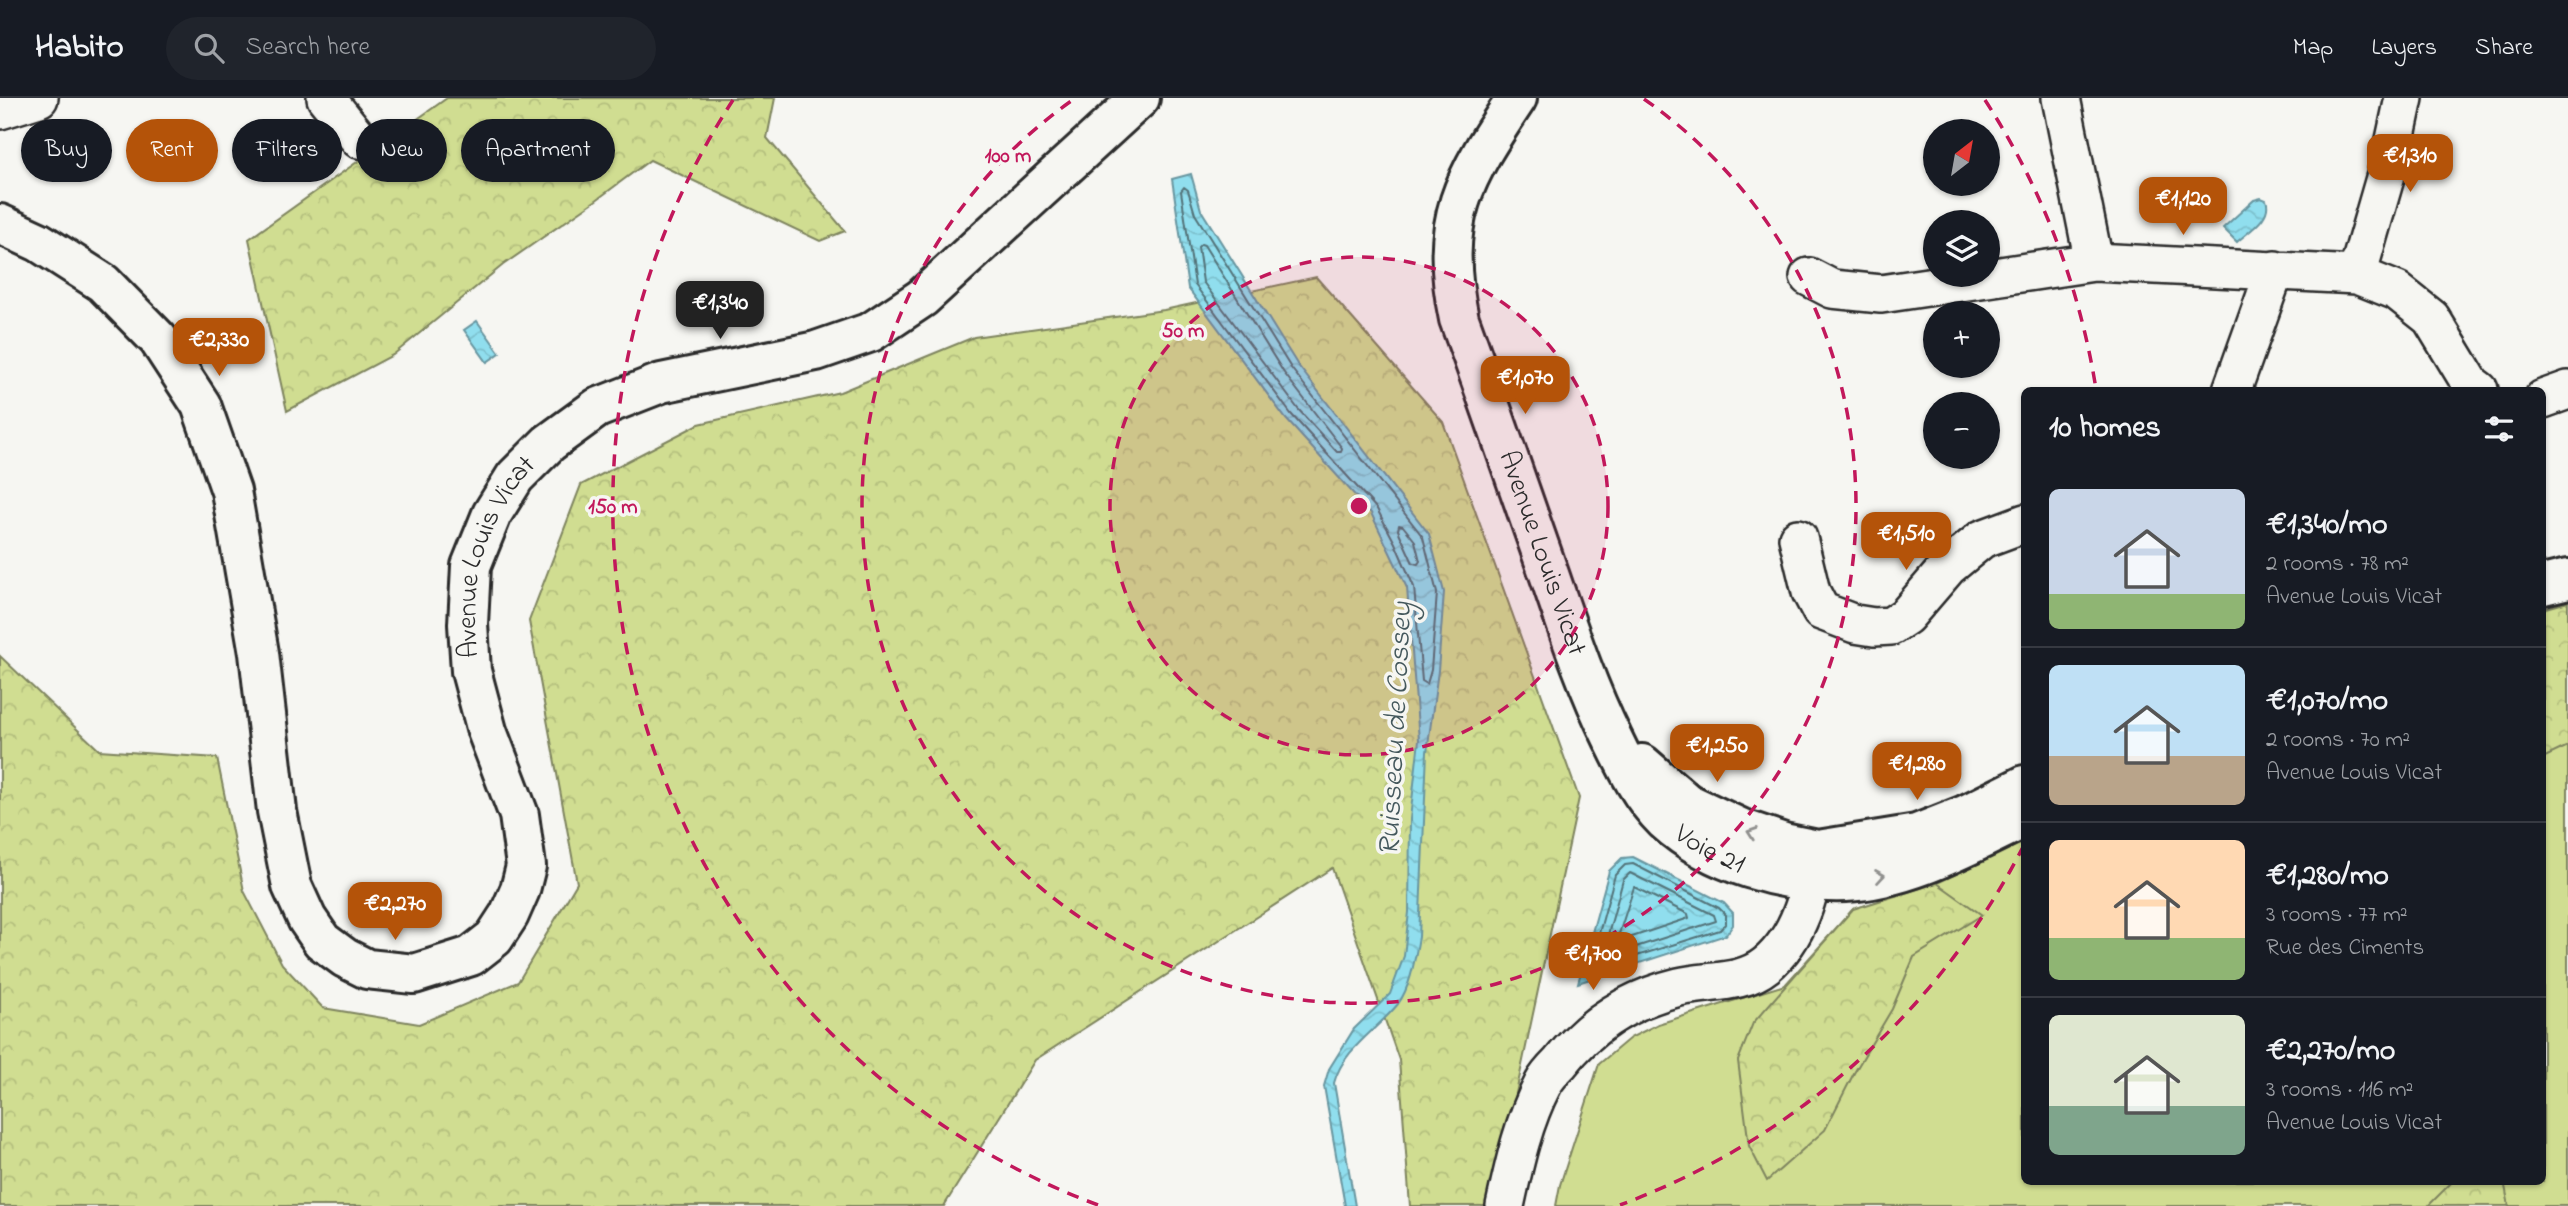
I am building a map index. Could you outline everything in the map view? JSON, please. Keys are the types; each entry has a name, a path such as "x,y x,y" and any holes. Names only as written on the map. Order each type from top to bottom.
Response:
{"main road":[{"name":"Avenue Louis Vicat","path":"0,224 39,242 103,283 158,340 201,405 231,491 259,653 277,811 292,886 307,919 322,941 345,958 368,970 414,974 471,956 494,938 509,915 520,890 526,866 519,815 487,731 471,671 468,624 471,566 492,514 515,477 549,443 597,408 661,383 816,351 872,332 922,298 1140,98"},
{"name":"Avenue Louis Vicat","path":"1517,98 1480,152 1463,188 1454,222 1452,283 1460,319 1560,607 1597,707 1610,734"},
{"path":"2546,558 2568,554"},
{"path":"2546,584 2568,579"},
{"name":"Voie 21","path":"1610,734 1655,778 1687,803 1740,828 1784,844 1815,865"},
{"path":"1815,865 1917,834 1965,815 2021,787"},
{"path":"1815,865 1848,882 1896,874 1934,861 2021,820"}],"street":[{"path":"0,110 39,98"},
{"path":"326,98 356,135"},
{"path":"2062,98 2094,262"},
{"path":"2357,275 2392,154 2404,98"},
{"path":"1809,277 1832,289 1881,294 2094,262 2357,275 2397,291 2431,317 2475,387"},
{"path":"2233,387 2275,270"},
{"path":"2546,398 2568,390"},
{"path":"1798,538 1811,592 1821,611 1855,624 1883,627 1891,626 1906,616 1948,567 1982,539 2021,524"},
{"path":"1505,1206 1528,1119 1544,1082 1569,1051 1591,1027 1649,996 1681,987 1738,980 1764,967 1780,952 1795,931 1815,865"}],"green space":[{"path":"447,98 775,98 767,138 845,231 820,241 650,160 503,265 393,355 287,411 249,239 329,182 342,182 342,173 356,163 356,182 447,182 447,119 418,119"},
{"path":"1316,277 1443,422 1579,798 1492,1206 1410,1206 1399,1060 1332,868 1035,1060 944,1206 0,1206 0,656 99,750 217,758 244,891 282,964 323,1008 419,1024 518,982 577,883 529,621 581,485 699,424 840,392 974,337 1164,310"},
{"path":"2568,602 2568,1206 1556,1206 1560,1185 1599,1064 1630,1038 1658,1024 1785,985 1853,909 1937,883 2021,843 2021,1185 2546,1185 2546,608"},
{"path":"2568,602 2568,746 2546,757 2546,608"},
{"path":"1937,883 1982,915 1914,957 1892,1009 1854,1073 1825,1130 1767,1181 1749,1146 1738,1061 1753,1023 1853,909"},
{"path":"2449,1185 2505,1185 2509,1206 2428,1206"}],"water":[{"path":"1191,174 1201,210 1297,364 1429,534 1444,592 1438,671 1427,752 1419,937 1414,963 1398,1004 1353,1050 1338,1071 1334,1083 1355,1206 1345,1206 1324,1086 1329,1069 1354,1029 1390,994 1404,956 1409,912 1410,819 1419,740 1407,588 1371,513 1286,419 1188,288 1172,179"},
{"path":"2254,200 2266,200 2267,206 2263,218 2237,242 2223,228"},
{"path":"477,321 500,353 487,362 464,330"},
{"path":"1633,857 1724,903 1733,913 1733,925 1726,935 1578,983 1609,871 1622,858"}],"water label":[{"name":"Ruisseau de Cossey","path":"1397,729"}]}
